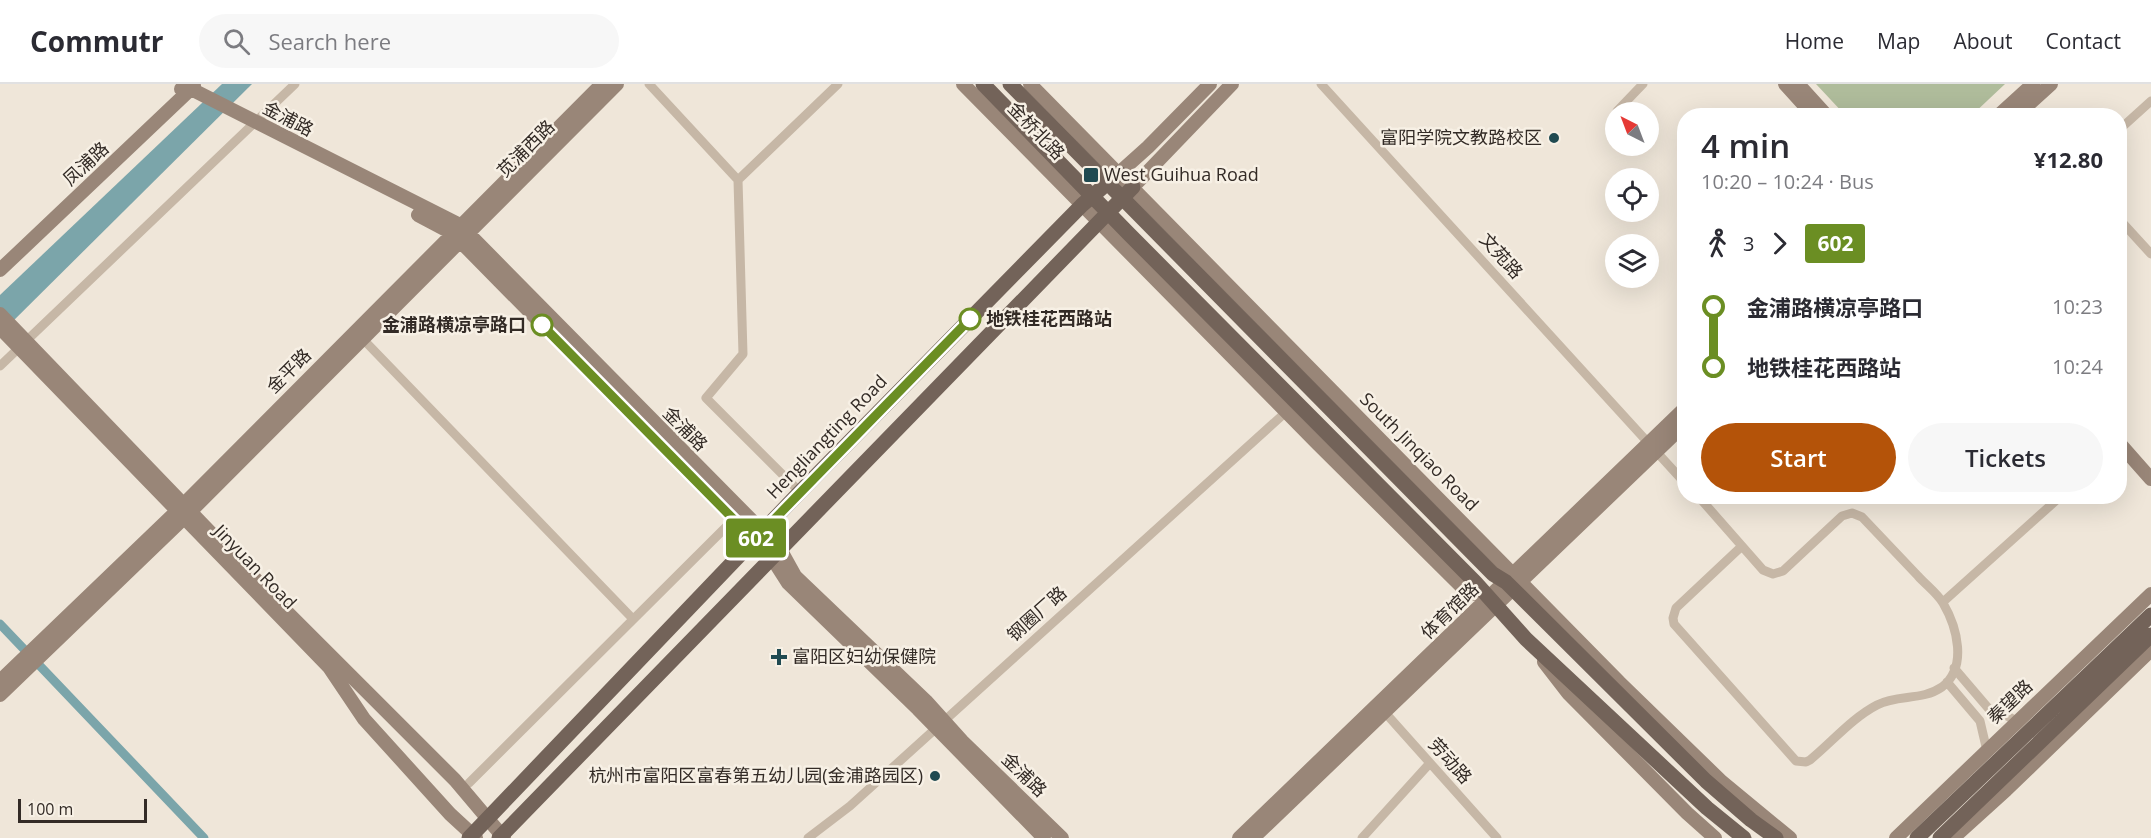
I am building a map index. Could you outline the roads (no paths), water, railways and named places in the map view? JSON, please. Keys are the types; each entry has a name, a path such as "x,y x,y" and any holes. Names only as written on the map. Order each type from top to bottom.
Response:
{"main road":[{"name":"金桥北路","path":"983,84 1104,218"},
{"name":"金桥北路","path":"1010,84 1113,178 1122,200"},
{"name":"Hengliangting Road","path":"472,837 800,492 1087,200 1113,178"},
{"path":"502,837 1133,187"},
{"name":"South Jinqiao Road","path":"1122,200 1493,574 1513,582 1706,781 1751,820 1776,838"},
{"path":"1104,218 1362,470 1493,602 1526,639 1707,808 1744,838"},
{"path":"1337,461 1362,470"},
{"name":"秦望路","path":"1917,838 2151,615"},
{"path":"1940,838 2151,635"}],"street":[{"path":"0,366 294,84"},
{"name":"金平路","path":"46,644 68,631 460,233 602,84"},
{"name":"苋浦西路","path":"460,233 617,84"},
{"path":"648,84 738,180 743,354 706,398 800,492"},
{"path":"738,180 838,84"},
{"name":"金桥北路","path":"963,84 1087,200"},
{"name":"South Jinqiao Road","path":"1030,84 1113,178 1133,187 1336,395 1513,582 1722,782 1790,838"},
{"path":"1113,178 1148,147 1210,84"},
{"path":"1133,187 1232,84"},
{"name":"文苑路","path":"1321,84 1677,474"},
{"path":"1626,102 1643,84"},
{"path":"1785,84 1807,108"},
{"path":"1798,84 1820,108"},
{"path":"2007,108 2033,84"},
{"path":"2025,108 2051,84"},
{"name":"金浦路","path":"185,87 202,100 460,233 776,554 788,583 1062,838"},
{"name":"凤浦路","path":"0,259 185,87"},
{"name":"凤浦路","path":"0,270 185,87"},
{"path":"2127,123 2151,101"},
{"path":"1104,218 1286,412 1466,591 1493,602"},
{"path":"2127,228 2151,254"},
{"name":"金浦路","path":"460,233 733,520 758,536"},
{"path":"0,314 7,331 184,511 447,772 489,818 502,837"},
{"path":"358,334 633,619"},
{"path":"1336,395 1342,421"},
{"name":"钢圈厂路","path":"808,838 850,806 1286,412"},
{"name":"体育馆路","path":"1253,838 1382,709 1653,447 1677,418"},
{"name":"体育馆路","path":"1653,447 1677,430"},
{"path":"2127,440 2151,466"},
{"path":"2127,453 2151,479"},
{"path":"1705,504 1767,573 1778,573 1787,567 1842,516 1852,513 1862,517 1943,602 1958,644 1958,660 1947,682 1928,694 1878,704 1863,714 1810,760 1796,761 1674,624 1676,608 1742,546"},
{"path":"1943,602 2052,504"},
{"name":"金平路","path":"0,681 18,670 184,511"},
{"name":"Jinyuan Road","path":"184,511 329,667 364,719 472,837"},
{"path":"469,783 733,520"},
{"name":"秦望路","path":"1896,838 2151,594"},
{"path":"1526,639 1568,693 1687,813 1715,838"},
{"path":"1953,838 2151,650"},
{"path":"1954,668 1989,709 2018,722"},
{"path":"0,695 18,670"},
{"path":"1947,682 1980,721 1987,751"},
{"name":"体育馆路","path":"1239,838 1382,709"},
{"name":"劳动路","path":"1382,709 1497,838"},
{"name":"金浦路","path":"940,725 1044,838"},
{"path":"1362,838 1430,763"}],"water":[{"path":"222,84 252,84 0,334 0,295"}],"waterway":[{"path":"0,624 204,838"}],"place":[{"name":"富阳学院文教路校区","path":"1554,138"},
{"name":"West Guihua Road","path":"1091,175"},
{"name":"地铁桂花西路站","path":"970,319"},
{"name":"金浦路横凉亭路口","path":"542,325"},
{"name":"富阳区妇幼保健院","path":"779,657"},
{"name":"杭州市富阳区富春第五幼儿园(金浦路园区)","path":"935,776"}]}
